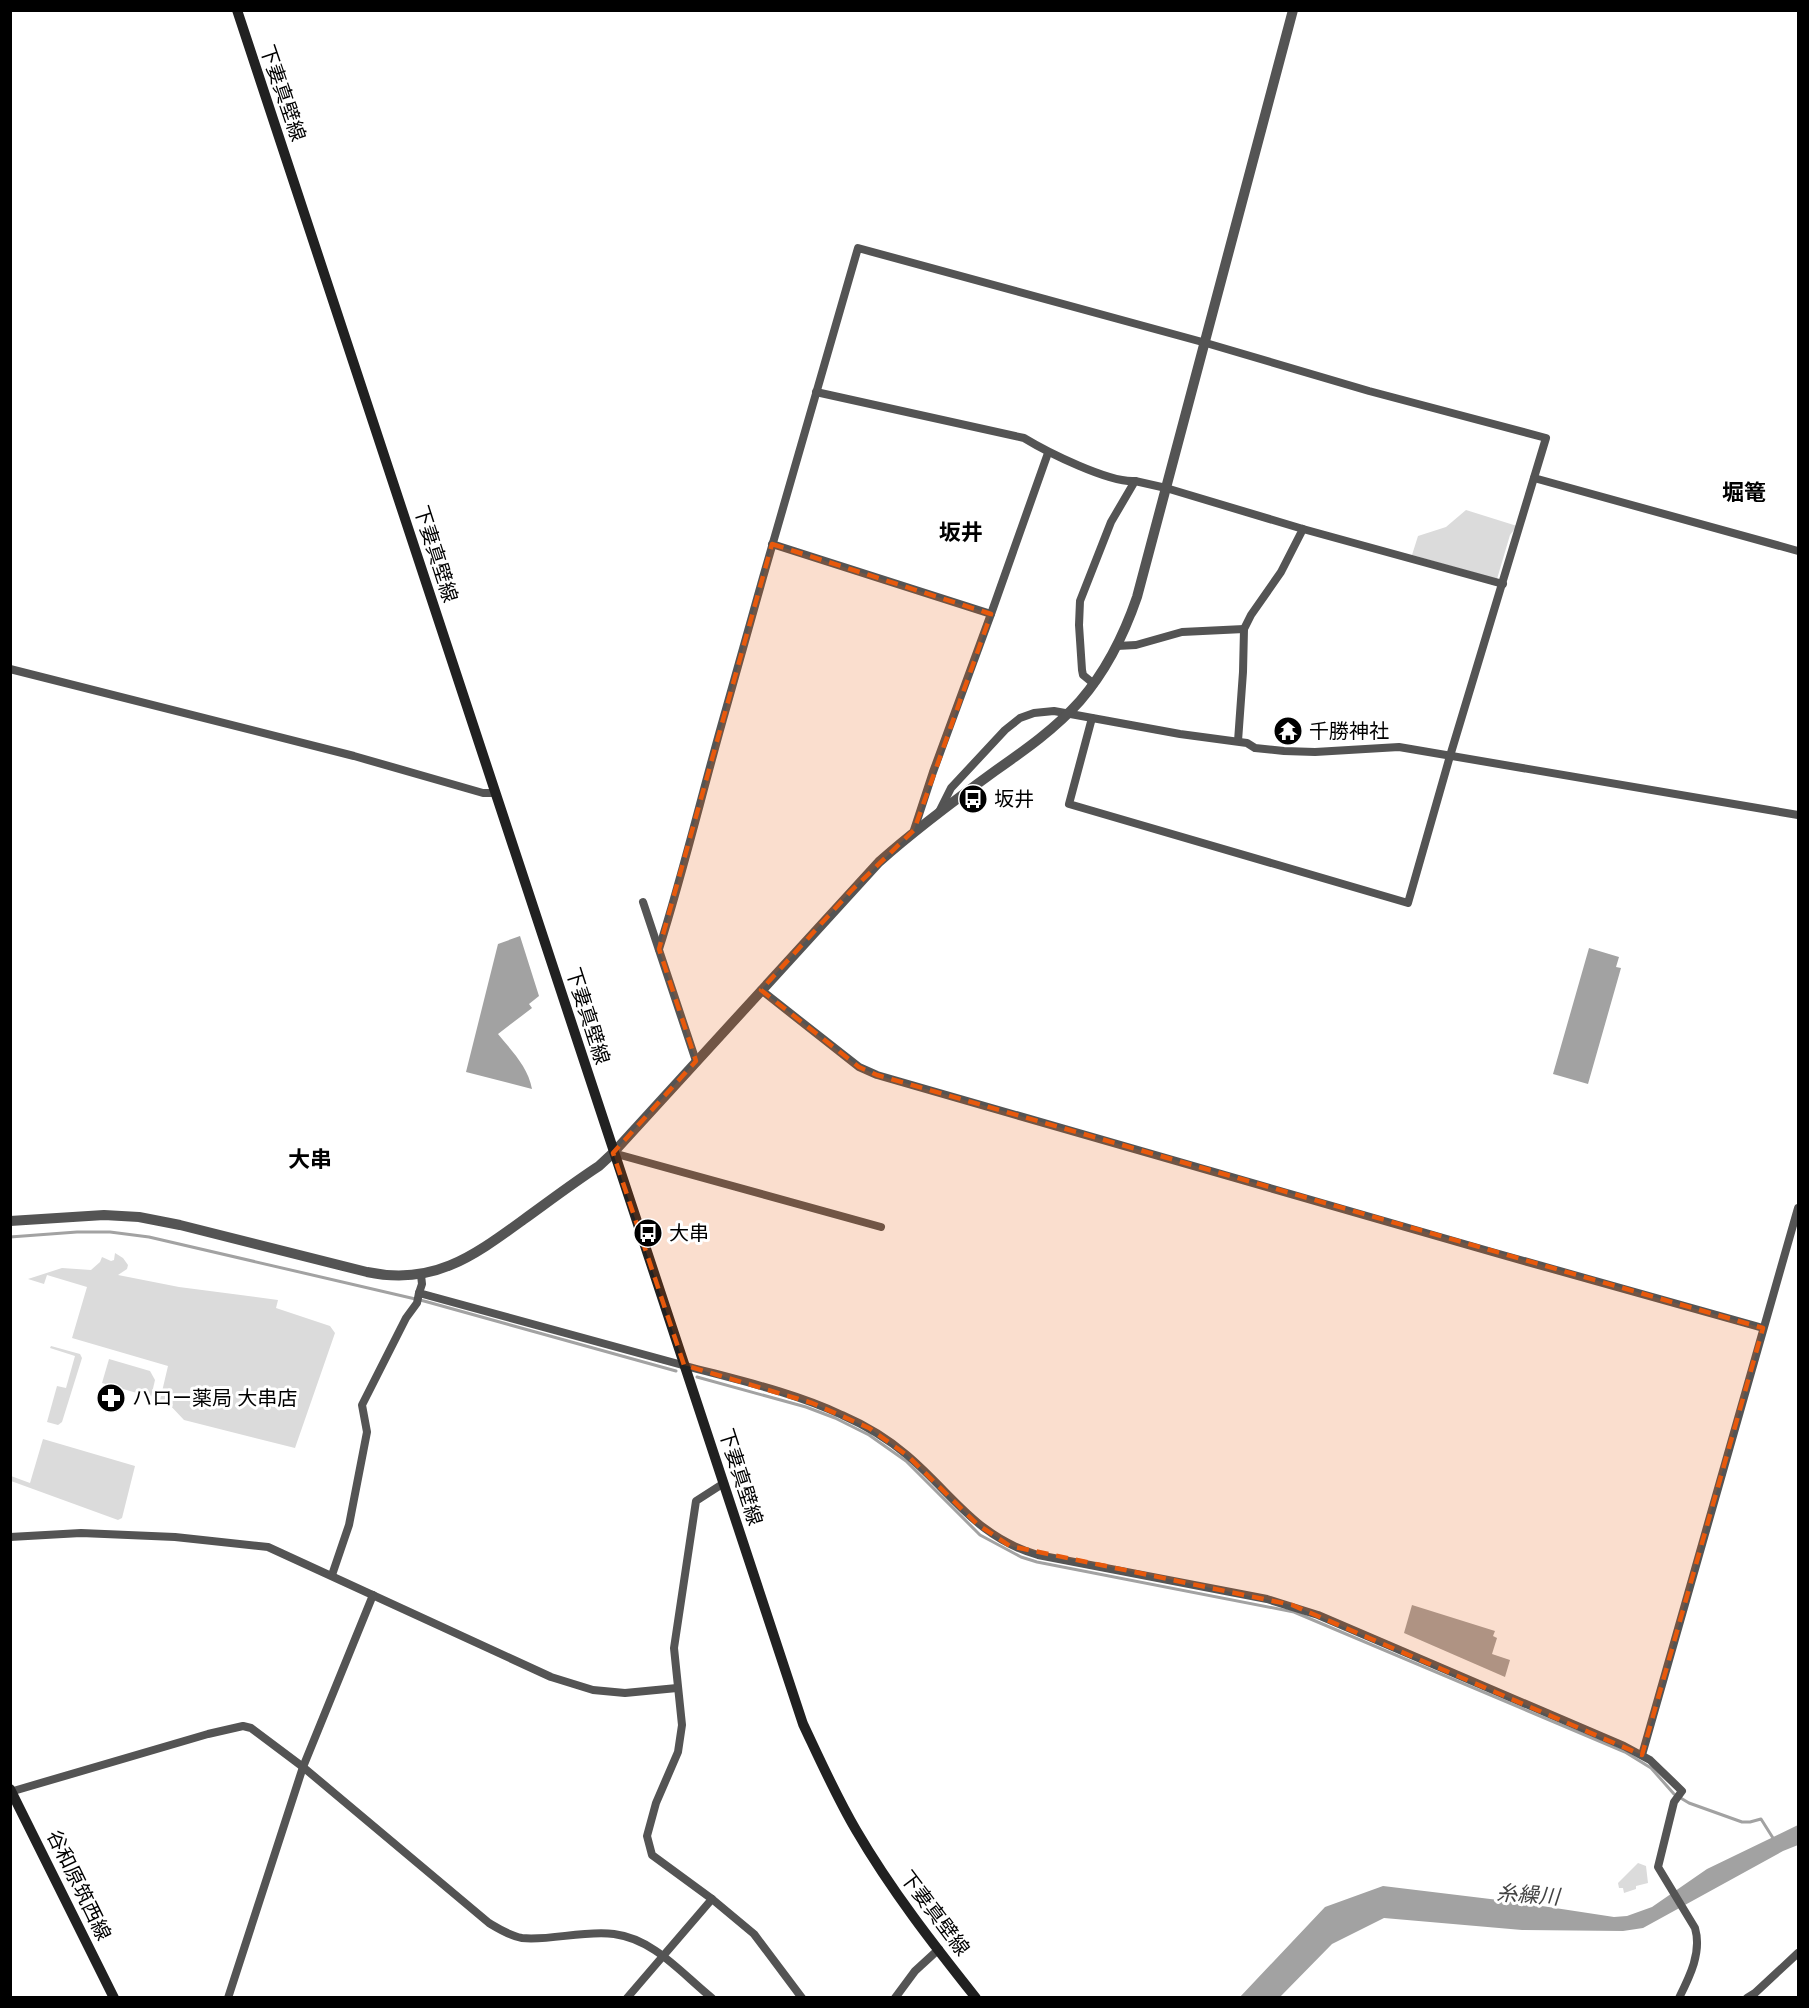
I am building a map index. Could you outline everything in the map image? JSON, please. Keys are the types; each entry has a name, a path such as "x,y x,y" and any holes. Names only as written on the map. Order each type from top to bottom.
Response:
{"main road":[{"name":"下妻真壁線","path":"237,10 803,1724 856,1830 896,1893 976,1998"},
{"name":"谷和原筑西線","path":"11,1791 114,1998"}],"street":[{"path":"10,1221 104,1215 139,1217 180,1225 373,1274 401,1277 421,1275 443,1269 483,1249 599,1166 613,1153 879,862 915,830 1039,739 1069,713 1094,684 1117,646 1137,597 1293,10"},
{"path":"659,949 679,886 694,820 858,248 1206,343 1369,392 1546,438 1408,903 1069,804 1092,718"},
{"path":"816,392 1024,438 1048,453 1124,482 1135,481 1166,488 1303,529 1503,584"},
{"path":"915,830 933,772 1048,453"},
{"path":"1534,478 1798,551"},
{"path":"1094,684 1083,675 1082,670 1080,601 1111,522 1135,481"},
{"path":"1238,741 1244,672 1244,629 1281,572 1303,529"},
{"path":"772,544 991,614"},
{"path":"1117,646 1136,645 1182,632 1244,629"},
{"path":"10,669 354,756 483,793 496,794"},
{"path":"938,813 951,788 1005,730 1020,718 1034,713 1054,711 1180,734 1246,742 1255,748 1284,751 1387,747 1798,815"},
{"path":"643,902 696,1061"},
{"path":"761,990 859,1067 877,1075 1763,1328"},
{"path":"613,1153 881,1227"},
{"path":"1642,1755 1798,1208"},
{"path":"332,1575 349,1526 367,1432 362,1405 418,1298 422,1284 421,1275"},
{"path":"418,1298 684,1365 812,1403 869,1428 908,1456 977,1524 1010,1546 1038,1555 1292,1605 1642,1755 1682,1791 1677,1797 1658,1867 1698,1937 1696,1958 1679,1998"},
{"path":"724,1483 696,1501 674,1648 682,1725 678,1752 656,1803 647,1836 652,1855 712,1899 754,1934 802,1998"},
{"path":"10,1537 81,1533 175,1537 268,1547 551,1677 593,1690 625,1693 677,1688"},
{"path":"228,1998 303,1767 373,1595"},
{"path":"11,1791 243,1726 251,1728 303,1767 501,1931 521,1938 595,1933 615,1934 642,1942 663,1955 712,1998"},
{"path":"627,1998 712,1899"},
{"path":"895,1998 915,1971 939,1949"},
{"path":"1747,1998 1798,1953"}],"highlighted area":[{"path":"772,544 991,614 914,830 851,891 761,990 859,1067 877,1075 1763,1328 1642,1755 1292,1605 1010,1546 977,1524 908,1456 869,1428 812,1403 684,1365 613,1153 696,1061 659,949"}],"shaded area":[{"path":"1466,510 1517,526 1510,535 1497,579 1412,555 1418,536 1446,527"},
{"path":"520,936 539,996 529,1004 532,1008 498,1034 523,1066 532,1089 466,1072 498,944"},
{"path":"1589,948 1619,957 1616,967 1621,968 1588,1084 1553,1074"},
{"path":"115,1253 128,1265 127,1269 118,1275 179,1287 278,1300 276,1308 330,1326 335,1333 295,1448 184,1420 167,1402 160,1400 168,1366 72,1338 87,1287 47,1275 44,1284 28,1279 62,1268 91,1270 102,1257 114,1260"},
{"path":"51,1346 80,1354 82,1358 62,1422 58,1425 47,1422 57,1386 66,1388 75,1356 50,1348"},
{"path":"109,1359 150,1371 155,1380 151,1397 102,1383"},
{"path":"43,1439 135,1466 122,1518 118,1520 11,1481 11,1476 30,1483"},
{"path":"1412,1605 1495,1631 1493,1636 1497,1638 1492,1654 1510,1660 1505,1677 1404,1633"},
{"path":"1798,1825 1798,1845 1643,1928 1623,1931 1522,1930 1384,1918 1332,1944 1280,1997 1239,1998 1325,1907 1383,1886 1614,1917 1627,1916 1652,1907 1707,1869"},
{"path":"1638,1863 1646,1866 1648,1883 1636,1886 1636,1889 1624,1893 1618,1883"}],"waterway":[{"path":"10,1237 77,1232 110,1232 149,1237 424,1301 676,1371"},
{"path":"697,1377 806,1407 869,1435 906,1461 980,1535 1021,1557 1294,1612 1625,1752 1651,1768 1674,1794 1689,1803 1742,1822 1761,1819 1773,1838"}],"place":[{"name":"千勝神社","path":"1288,731"},
{"name":"坂井","path":"973,799"},
{"name":"大串","path":"648,1233"},
{"name":"ハロー薬局 大串店","path":"111,1398"}],"district":[{"name":"堀篭","path":"1744,492"},
{"name":"坂井","path":"961,532"},
{"name":"大串","path":"310,1159"}],"water label":[{"name":"糸繰川","path":"1528,1895"}]}
